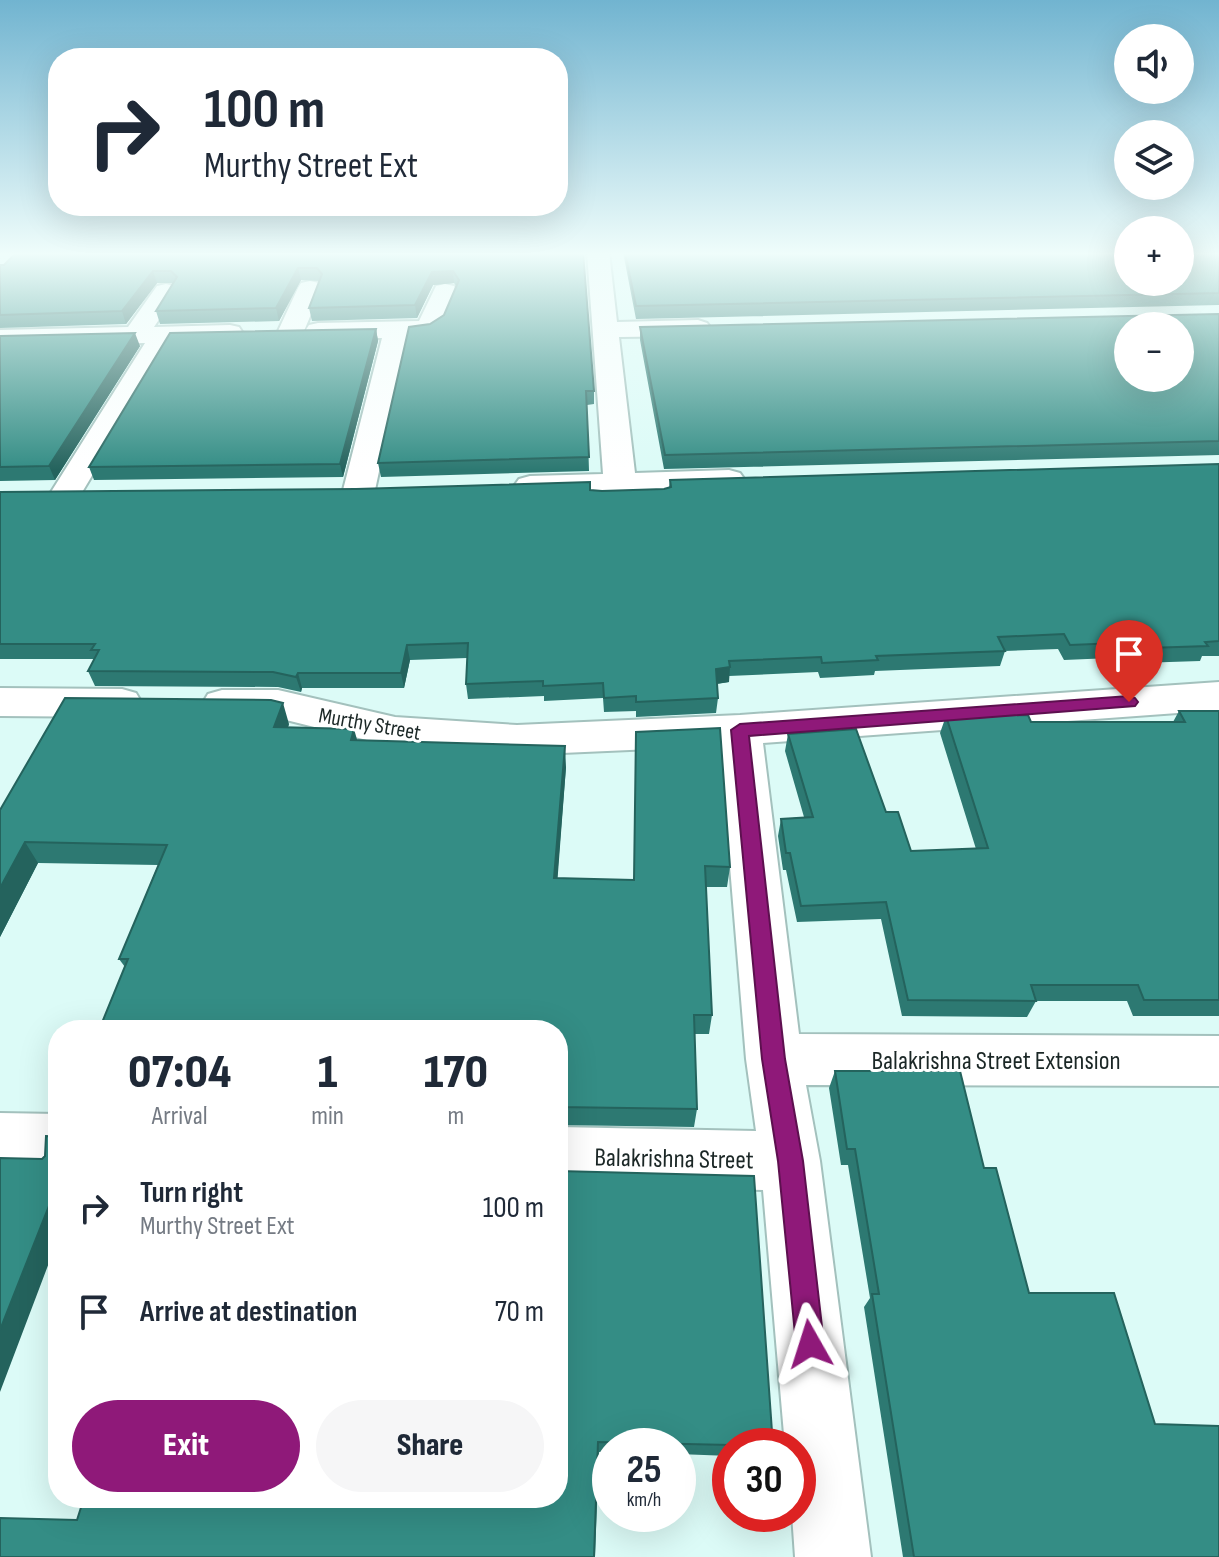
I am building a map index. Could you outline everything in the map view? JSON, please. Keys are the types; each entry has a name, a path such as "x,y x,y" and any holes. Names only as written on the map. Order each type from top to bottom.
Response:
{"street":[{"path":"68,492 154,325"},
{"path":"291,331 294,325"},
{"path":"0,338 411,330 425,325"},
{"path":"605,325 620,483"},
{"path":"605,330 731,327"},
{"path":"359,490 411,330"},
{"path":"497,486 762,480"},
{"name":"Murthy Street","path":"0,702 278,704 395,732 517,740 740,730 1219,696"},
{"path":"740,730 774,1059 790,1161 833,1557"},
{"name":"Balakrishna Street Extension","path":"774,1059 1219,1061"},
{"path":"0,1142 48,1143"},
{"name":"Balakrishna Street","path":"568,1156 790,1161"}],"building":[{"path":"589,325 594,391 586,391 589,457 378,463 409,327"},
{"path":"1114,325 1114,392 1194,392 1194,325 1219,325 1219,441 665,455 640,327"},
{"path":"376,329 340,464 89,467 170,333"},
{"path":"135,333 49,466 0,467 0,336"},
{"path":"1219,464 1219,641 1205,642 1208,646 1147,648 1143,642 1070,645 1064,634 998,637 1005,651 876,656 878,660 822,663 821,657 729,661 730,667 716,669 718,698 636,702 636,696 604,698 603,683 543,686 543,681 466,684 468,643 407,645 401,673 298,673 296,677 273,672 88,671 99,650 91,650 95,644 0,644 0,492 356,489 590,482 590,490 602,491 664,489 671,487 670,480"},
{"path":"65,698 271,700 283,703 274,727 354,729 351,740 565,746 554,878 634,880 636,732 720,728 730,867 705,866 712,1015 694,1015 697,1109 568,1107 568,1020 103,1020 128,959 119,959 167,845 25,842 0,888 0,810"},
{"path":"1179,711 1219,711 1219,1000 1144,1000 1138,985 1031,985 1036,1001 908,1000 886,902 801,906 790,853 786,853 781,819 813,817 788,734 856,729 886,812 898,812 911,851 988,848 946,716 1028,715 1031,722 1185,722"},
{"path":"835,1071 960,1071 984,1168 996,1168 1029,1293 1114,1293 1155,1424 1219,1426 1219,1557 914,1557 872,1294 879,1294 855,1149 847,1149"},
{"path":"48,1136 48,1208 0,1330 0,1158 42,1159"},
{"path":"568,1171 754,1176 772,1428 712,1428 712,1445 696,1444 696,1428 592,1428 594,1557 0,1557 0,1518 77,1520 81,1508 568,1508"}],"route":[{"path":"810,1344 790,1161 774,1059 740,730 1129,702"}]}
